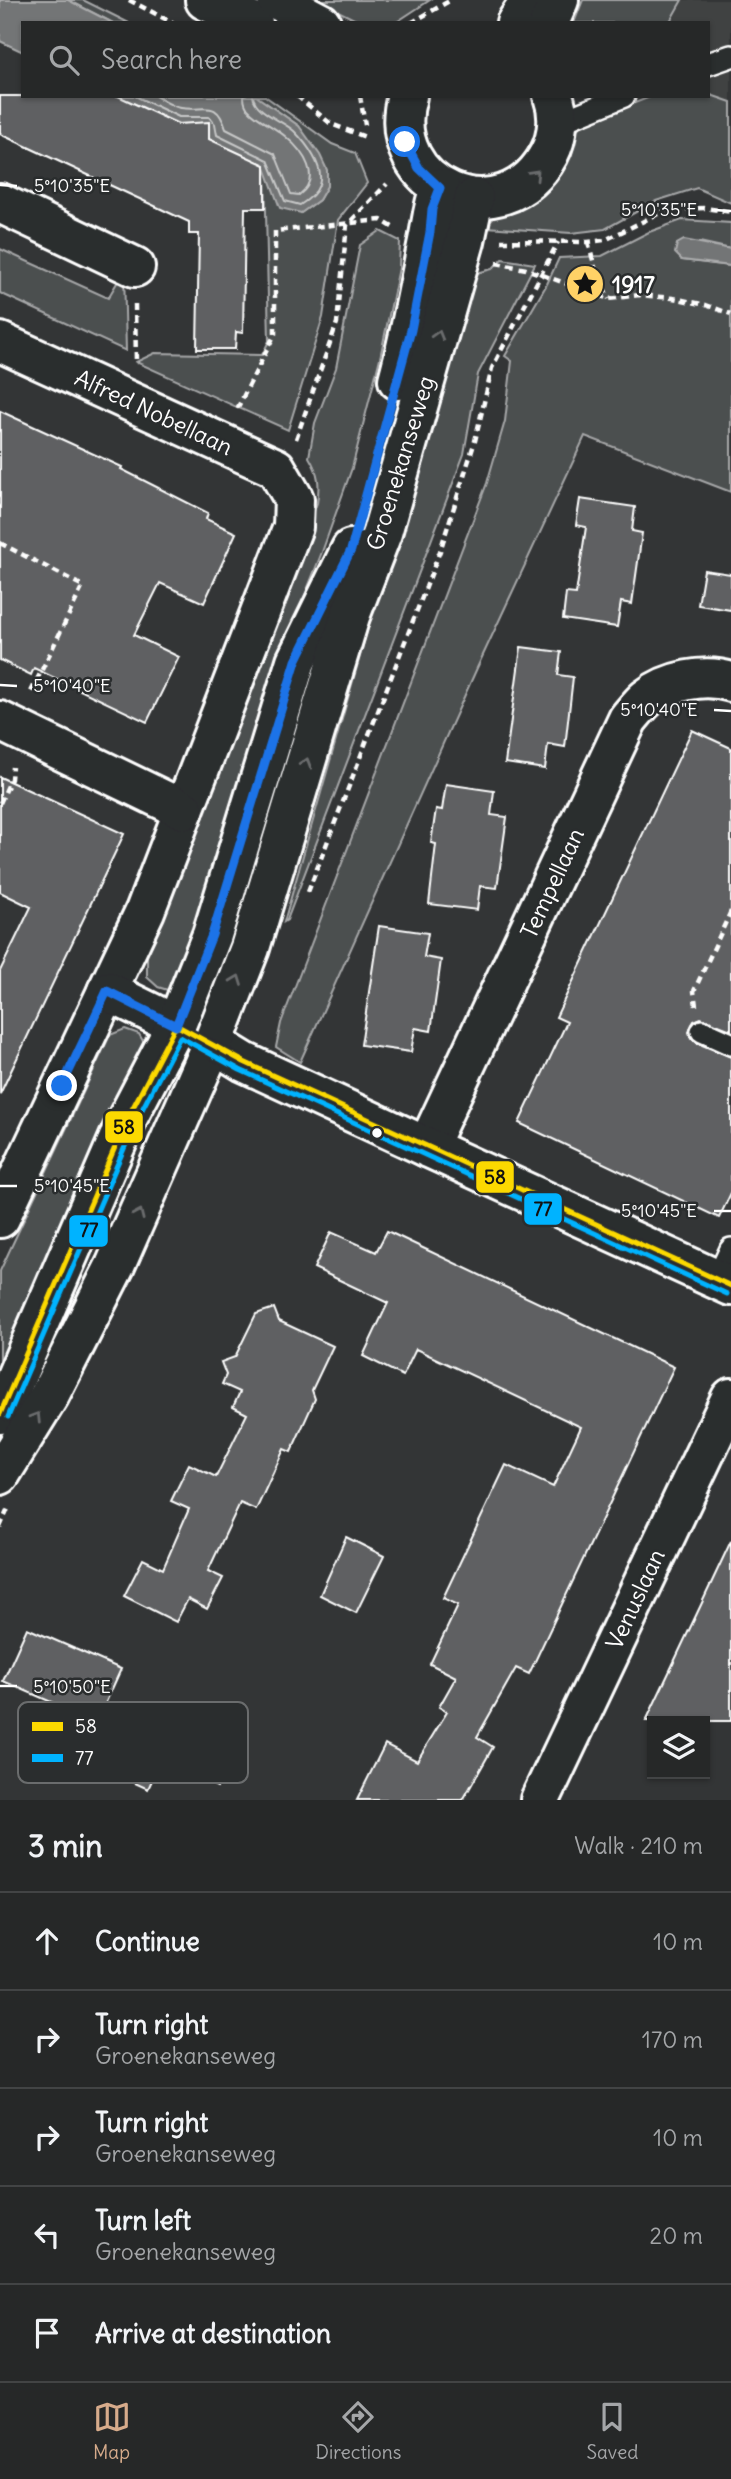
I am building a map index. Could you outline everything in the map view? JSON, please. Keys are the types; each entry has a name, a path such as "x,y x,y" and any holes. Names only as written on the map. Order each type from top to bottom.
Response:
{"street":[{"path":"205,0 249,21"},
{"path":"277,0 317,21"},
{"path":"517,21 531,0"},
{"path":"550,21 559,0"},
{"path":"397,102 405,142 419,168 457,193 499,197 522,187 541,170 553,148 555,110"},
{"name":"Groenekanseweg","path":"0,1475 49,1396 115,1266 213,1043 250,948 350,615 382,533 457,193"},
{"path":"0,203 135,267"},
{"name":"Groenekanseweg","path":"0,1415 128,1117 176,1026 212,935 296,661 351,550 411,330 420,274 443,254"},
{"name":"Alfred Nobellaan","path":"0,342 285,483"},
{"path":"0,1218 145,911 293,527 285,483"},
{"name":"Tempellaan","path":"427,1147 628,719 648,697 670,685 701,678 729,681"},
{"path":"7,724 184,810"},
{"path":"107,991 213,1043 244,1062 427,1147 726,1271"},
{"name":"Venuslaan","path":"540,1800 731,1398"}],"lane":[{"path":"710,63 731,56"},
{"path":"555,110 614,98"},
{"path":"702,1031 731,1044"}],"path":[{"path":"129,0 169,21"},
{"path":"414,21 451,0"},
{"path":"299,98 331,124 368,138 360,98"},
{"path":"285,483 337,323 347,225 387,184"},
{"path":"307,896 440,551 475,441 492,368 558,242 605,240 666,210 705,208 731,212"},
{"path":"227,402 238,407 275,334 275,231 381,220 443,254 511,265 609,299 639,295 673,298 706,304 731,314"},
{"path":"587,242 609,299"},
{"path":"135,267 136,362 147,367"},
{"path":"0,543 83,586 7,724 11,779 0,803"},
{"path":"702,1031 694,991 731,911"}],"shaded area":[{"path":"68,0 83,0 125,21 109,21"},
{"path":"316,0 430,0 398,21 358,21"},
{"path":"583,0 682,0 670,21 575,21"},
{"path":"682,0 731,0 731,115 710,98 710,21 670,21"},
{"path":"710,95 731,102 731,203 697,188 656,201 605,229 571,233 485,227 505,207 568,129 647,98 710,98"},
{"path":"259,98 268,98 332,144 355,153 367,183 338,220 323,317 288,430 136,362 155,353 262,355 269,341 265,169 301,213 319,200 327,186 299,126"},
{"path":"682,220 731,223 731,249 700,242 682,260 731,266 731,492 585,436 477,668 300,1062 276,1047 281,1023 487,483 505,421 512,361 505,356 559,258 602,256 649,232"},
{"path":"380,231 400,241 399,268 352,468 274,673 180,982 171,991 158,987 147,977 147,947 317,503 318,479 309,457 315,423 336,368 360,245"},
{"path":"0,249 108,298 124,271 126,351 0,293"},
{"path":"502,259 535,264 478,374 464,454 284,922 469,275 492,269"},
{"path":"125,1029 139,1034 147,1048 0,1385 0,1271 110,1035"}],"water":[{"path":"0,0 68,0 109,21 21,21 21,51 0,41"},
{"path":"122,98 259,98 299,126 320,155 327,170 327,186 319,200 301,213 280,208 264,165 208,139 209,127 179,124"},
{"path":"684,240 731,249 731,266 682,260 675,253 677,244"}],"building":[{"path":"0,96 122,98 178,124 209,122 209,139 265,165 265,208 245,208 243,333 236,332 235,349 197,349 199,234 189,234 189,222 0,134"},
{"path":"0,411 122,467 121,469 208,513 206,519 236,533 204,603 160,583 134,635 179,657 147,722 34,668 31,675 0,660"},
{"path":"580,499 635,507 632,531 642,533 632,604 621,602 617,627 563,619 566,593 576,594 586,527 576,525"},
{"path":"704,570 731,574 731,610 698,605"},
{"path":"521,647 561,652 558,675 573,677 565,747 548,744 545,769 505,763"},
{"path":"692,730 731,748 731,1030 701,1018 694,1021 689,1032 697,1043 731,1057 731,1193 719,1218 519,1123 567,1022 556,1017"},
{"path":"0,777 124,834 0,1094 0,971 31,907 0,892"},
{"path":"446,784 494,791 491,815 507,817 497,888 480,886 477,910 429,904 436,844 431,843 436,809 442,810"},
{"path":"379,926 428,933 424,957 441,960 431,1031 415,1028 411,1052 361,1045"},
{"path":"387,1231 674,1367 529,1674 516,1668 477,1737 493,1747 463,1800 357,1800 385,1744 417,1761 447,1712 439,1707 456,1677 430,1664 458,1605 443,1598 506,1465 553,1487 581,1427 416,1349 403,1376 363,1356 388,1303 314,1268 331,1232 376,1252"},
{"path":"274,1308 279,1321 333,1346 312,1390 315,1399 291,1452 284,1449 256,1510 240,1503 208,1571 223,1578 207,1609 188,1599 176,1622 124,1596 143,1559 163,1569 189,1509 171,1501 189,1464 216,1477 247,1414 233,1407 240,1392 222,1384 226,1375 221,1362 235,1357 256,1314"},
{"path":"346,1537 384,1556 356,1613 320,1595"},
{"path":"731,1541 731,1721 710,1721 710,1716 648,1716"},
{"path":"27,1628 121,1669 106,1702 51,1702 3,1681"},
{"path":"135,1783 151,1783 148,1789"}],"transit line":[{"name":"58","path":"0,1414 128,1117 176,1025 244,1062 731,1286"},
{"name":"77","path":"8,1417 136,1121 180,1037 240,1070 727,1294"}],"place":[{"name":"1917","path":"585,284"}],"route":[{"path":"62,1086 107,991 176,1026 212,935 296,661 351,550 411,330 432,209 440,188 419,168 405,142"}]}
